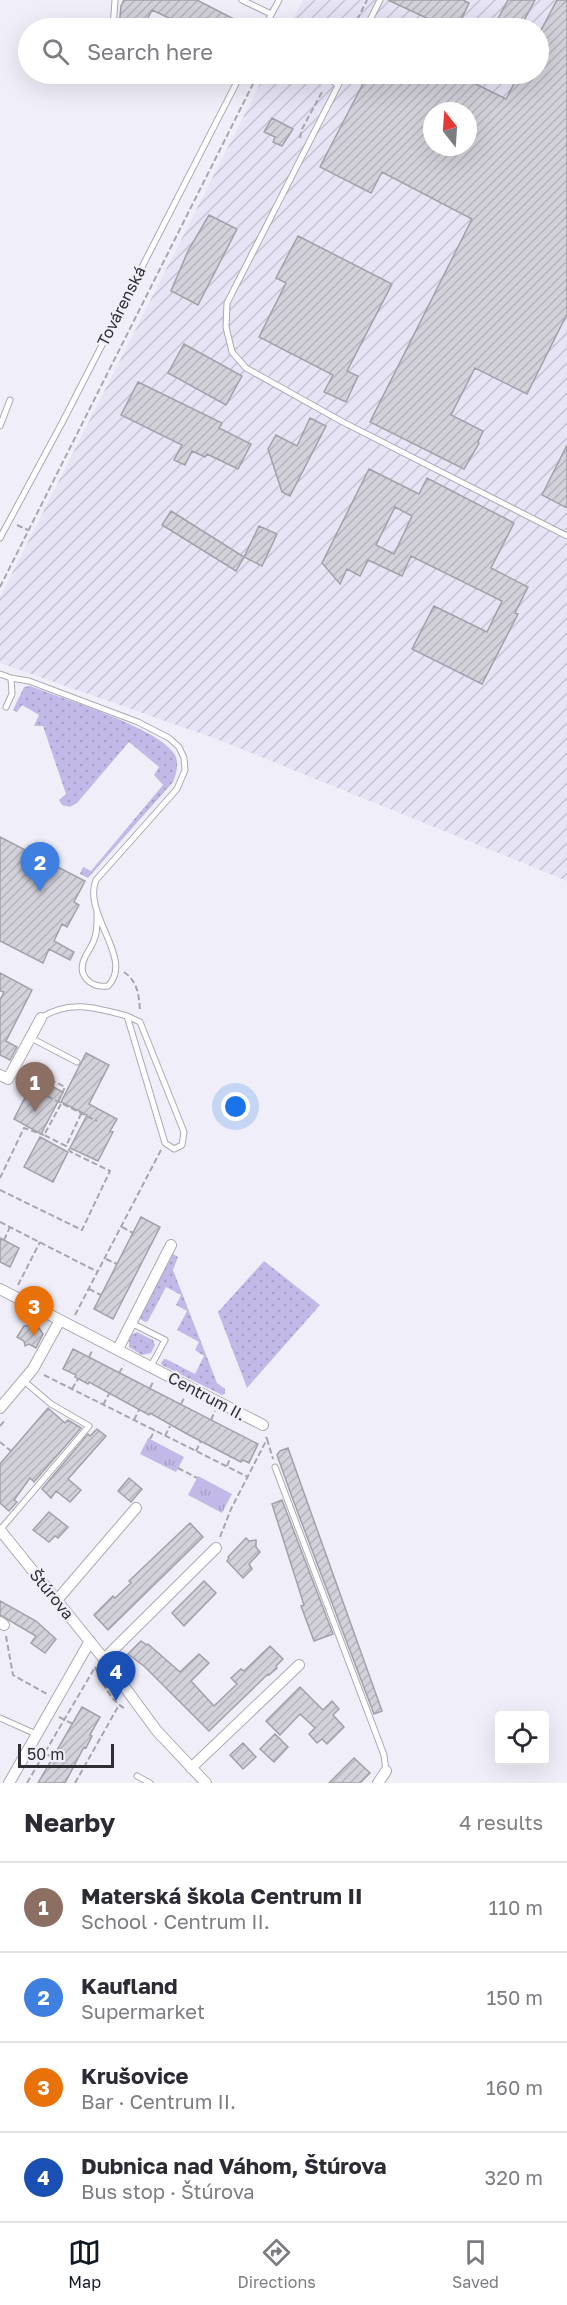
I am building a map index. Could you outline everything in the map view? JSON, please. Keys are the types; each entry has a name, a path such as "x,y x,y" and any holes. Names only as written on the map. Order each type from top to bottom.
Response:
{"street":[{"path":"0,1075 8,1079 41,1018"},
{"path":"118,1349 171,1245"},
{"name":"Centrum II.","path":"0,1289 151,1366 221,1407 263,1425"},
{"path":"0,1408 28,1385 33,1369 65,1322"},
{"path":"57,1600 136,1508"},
{"name":"Štúrova","path":"0,1530 90,1641 158,1731 206,1783"},
{"path":"102,1657 216,1548"},
{"path":"9,1783 90,1641"},
{"path":"191,1768 299,1665"},
{"path":"378,1783 386,1771"}],"lane":[{"path":"114,18 116,0"},
{"path":"242,0 271,14"},
{"path":"269,18 279,0"},
{"path":"371,18 380,0"},
{"name":"Továrenská","path":"0,538 63,421 236,84"},
{"path":"338,85 227,303 226,327 232,352 246,368 341,421 567,536"},
{"path":"0,426 10,400"},
{"path":"0,527 9,522"},
{"path":"0,674 29,681 138,722 169,738 182,752 185,770 177,789 96,880 92,890 117,967 116,979 108,986 97,987 88,982 82,974 83,959 98,929 97,911"},
{"path":"6,707 12,694 11,678"},
{"path":"41,1018 52,1011 88,1005 127,1016 141,1024 184,1132 182,1145 174,1149 165,1143 127,1016"},
{"path":"31,1038 77,1062"},
{"name":"Centrum II.","path":"131,1323 165,1340 151,1366"},
{"path":"0,1530 89,1426 51,1404 28,1385"},
{"path":"275,1467 384,1755 386,1771"},
{"path":"0,1718 38,1735"},
{"path":"0,1725 8,1723"},
{"path":"137,1776 150,1783"}],"path":[{"path":"358,18 368,0"},
{"path":"0,587 253,84"},
{"path":"16,525 28,530"},
{"path":"117,967 133,978 139,992 141,1024"},
{"path":"18,1063 65,1087 44,1135"},
{"path":"47,1096 97,1121"},
{"path":"66,1146 81,1114"},
{"path":"0,1178 24,1128 44,1135 66,1146 71,1152 110,1171 82,1230 0,1190"},
{"path":"65,1322 89,1289 165,1143"},
{"path":"0,1222 98,1272"},
{"path":"4,1240 10,1227"},
{"path":"121,1227 133,1233"},
{"path":"13,1296 40,1242"},
{"path":"105,1258 117,1264"},
{"path":"89,1289 101,1295"},
{"path":"119,1373 126,1362"},
{"path":"28,1385 43,1375 248,1477"},
{"path":"150,1388 156,1378"},
{"path":"72,1389 78,1379"},
{"path":"181,1404 186,1393"},
{"path":"103,1405 109,1394"},
{"path":"212,1420 221,1407"},
{"path":"134,1420 139,1410"},
{"path":"0,1426 6,1419"},
{"path":"263,1425 275,1467"},
{"path":"165,1436 170,1426"},
{"path":"150,1439 155,1430"},
{"path":"216,1548 231,1509 267,1439"},
{"path":"196,1451 201,1441"},
{"path":"0,1442 11,1451"},
{"path":"226,1466 231,1456"},
{"path":"178,1468 197,1478"},
{"path":"2,1624 13,1675 57,1700"},
{"path":"27,1783 102,1657"},
{"path":"75,1783 119,1705"},
{"path":"50,1713 72,1724"},
{"path":"32,1745 53,1758"}],"shaded area":[{"path":"303,0 567,0 567,881 222,741 0,663 0,597 260,84 549,84 549,18 293,18"}],"green space":[{"path":"30,686 128,723 162,742 177,759 177,771 173,782 88,878 80,874 83,867 91,871 163,785 154,775 159,767 129,742 77,803 70,807 62,805 59,800 66,794 43,726 34,726 39,715 22,705 17,712 13,710 24,687"},
{"path":"173,1254 178,1257 173,1270 217,1383 225,1389 225,1394 222,1395 161,1363 166,1359 195,1374 204,1356 195,1350 199,1342 177,1330 187,1311 176,1305 181,1295 166,1287 148,1321 140,1319 140,1315"},
{"path":"264,1261 320,1305 247,1388 218,1312"},
{"path":"137,1332 153,1340 155,1345 151,1353 142,1355 129,1347 129,1336"},
{"path":"148,1438 184,1457 176,1472 140,1454"},
{"path":"198,1476 232,1494 222,1513 188,1495"}],"building":[{"path":"124,0 197,0 232,18 169,18 152,10 148,18 120,18"},
{"path":"388,0 463,0 469,3 462,18 427,18"},
{"path":"508,0 535,0 525,18 498,18"},
{"path":"557,0 567,0 567,314 527,394 475,368 451,415 483,431 464,469 370,422 472,219 382,172 371,193 320,167 363,84 476,84 506,99 514,84 549,84 548,18"},
{"path":"272,118 293,129 282,146 273,142 275,137 264,132"},
{"path":"209,215 237,229 198,305 171,291 188,251"},
{"path":"298,236 392,284 347,371 358,376 346,402 324,392 333,375 259,337 286,283 276,278"},
{"path":"184,344 242,376 226,405 168,373"},
{"path":"138,382 222,423 219,428 251,444 238,469 207,454 205,457 192,451 185,465 174,460 182,445 121,415"},
{"path":"310,418 326,426 290,496 282,492 268,449 276,435 297,446"},
{"path":"567,445 567,508 542,495"},
{"path":"369,469 419,494 427,478 514,523 491,568 528,587 515,613 518,614 482,684 412,649 434,606 487,632 502,601 411,556 402,576 368,560 360,576 347,569 340,584 322,563","holes":["395,507 412,516 394,554 376,545"]},
{"path":"171,511 244,557 236,571 162,525"},
{"path":"259,526 277,534 262,566 244,557"},
{"path":"0,837 85,881 74,902 79,905 67,927 62,924 54,941 74,952 70,960 49,949 43,963 0,941"},
{"path":"0,973 32,990 6,1041 17,1047 10,1060 0,1055 0,1000 4,992 0,991"},
{"path":"86,1053 109,1065 89,1104 117,1119 98,1161 70,1148 87,1115 61,1102"},
{"path":"38,1079 63,1092 41,1134 14,1119 29,1090 32,1091"},
{"path":"40,1137 68,1152 53,1182 24,1167"},
{"path":"141,1217 160,1227 113,1319 94,1309"},
{"path":"0,1238 19,1248 10,1267 0,1262"},
{"path":"37,1325 43,1334 36,1348 29,1344 25,1346 24,1341 17,1337 24,1326"},
{"path":"73,1349 258,1444 249,1463 243,1460 241,1462 150,1413 149,1415 89,1382 88,1384 75,1377 76,1375 63,1369"},
{"path":"48,1408 65,1423 68,1420 81,1428 34,1482 30,1478 14,1500 17,1502 9,1511 0,1503 0,1464"},
{"path":"97,1429 106,1436 68,1479 81,1490 70,1502 56,1491 51,1498 42,1489 88,1434 90,1436"},
{"path":"288,1448 382,1711 374,1714 277,1455"},
{"path":"129,1478 142,1489 131,1502 118,1491"},
{"path":"282,1500 333,1634 314,1641 301,1606 304,1605 272,1504"},
{"path":"49,1512 68,1527 58,1538 55,1536 49,1542 33,1530"},
{"path":"190,1523 203,1537 108,1630 94,1615 113,1596 115,1598 131,1583 129,1581"},
{"path":"246,1538 249,1541 256,1540 256,1547 260,1552 249,1564 252,1569 243,1578 227,1561"},
{"path":"204,1581 216,1593 184,1626 172,1613"},
{"path":"0,1601 36,1621 56,1639 45,1653 31,1643 36,1636 0,1615"},
{"path":"141,1641 148,1644 180,1672 199,1654 209,1663 191,1681 214,1706 237,1684 231,1678 241,1669 244,1671 270,1646 283,1659 276,1666 277,1668 209,1731 145,1667 128,1654"},
{"path":"300,1687 323,1710 332,1701 339,1709 333,1715 344,1727 327,1744 322,1739 317,1743 309,1734 315,1728 300,1714 280,1735 266,1721"},
{"path":"82,1707 100,1717 86,1748 84,1747 65,1783 38,1783"},
{"path":"275,1734 288,1747 274,1762 260,1749"},
{"path":"243,1743 256,1757 243,1769 230,1755"},
{"path":"354,1758 370,1773 360,1783 329,1783"}],"place":[{"name":"Kaufland","path":"40,892"},
{"name":"Materská škola Centrum II","path":"35,1112"},
{"name":"Krušovice","path":"34,1336"},
{"name":"Dubnica nad Váhom, Štúrova","path":"116,1701"}]}
